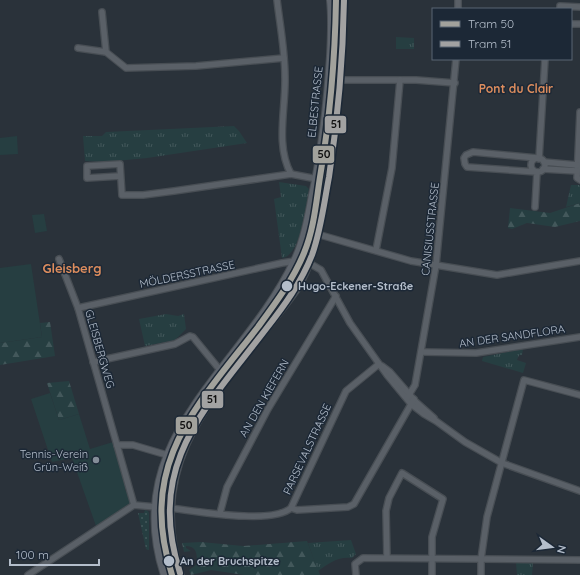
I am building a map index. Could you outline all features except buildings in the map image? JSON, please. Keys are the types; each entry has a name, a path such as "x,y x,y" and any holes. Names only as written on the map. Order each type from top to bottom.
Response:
{"main road":[{"name":"ELBESTRASSE","path":"302,262 305,235 317,179 329,88 332,0"},
{"name":"ELBESTRASSE","path":"220,370 264,312 289,272 302,262 317,234 332,147 340,80 343,0"},
{"path":"180,575 174,553 170,527 170,508 175,472 179,456 202,412 296,289 306,272 302,262"},
{"path":"165,575 155,529 156,507 167,455 185,418 220,370"}],"street":[{"path":"277,0 285,76 283,139 284,157 291,174"},
{"path":"560,8 560,6 580,7"},
{"path":"102,12 106,52"},
{"path":"78,48 106,52 126,68 204,65 284,58"},
{"name":"CANISIUSSTRASSE","path":"408,396 416,385 436,266 455,83 456,60"},
{"path":"535,207 537,172 541,162 546,60"},
{"path":"340,80 400,80 455,83"},
{"path":"376,250 392,168 400,80"},
{"path":"578,179 577,168 580,112"},
{"path":"537,172 467,167 464,158 466,154 473,152 577,168"},
{"path":"537,172 531,166 532,161 541,162"},
{"path":"120,176 87,178 86,166 120,164 122,195 143,195 220,186 291,174 317,179"},
{"path":"317,234 411,261 436,266 497,274 580,261"},
{"name":"GLEISBERGWEG","path":"59,259 78,308 134,505"},
{"path":"302,262 321,270 350,323 379,364 424,414 465,442 502,463 580,490"},
{"name":"MÖLDERSSTRASSE","path":"78,308 302,262"},
{"name":"AN DEN KIEFERN","path":"220,513 226,487 268,409 336,296"},
{"path":"93,362 175,344 190,336 193,336 220,370"},
{"name":"AN DER SANDFLORA","path":"422,352 476,353 580,337"},
{"name":"PARSEVALSTRASSE","path":"170,508 250,516 282,514 291,508 346,391 379,364"},
{"path":"481,575 481,559 487,517 524,380 580,395"},
{"path":"291,508 297,510 348,507 354,504 412,401"},
{"path":"117,445 133,445 167,455"},
{"path":"387,558 386,511 388,498 402,473 443,499 432,537 432,575"},
{"path":"28,575 134,505 156,507"},
{"path":"356,575 354,564 359,559 432,558 580,560"}],"green space":[{"path":"396,37 414,38 414,49 396,49"},
{"path":"234,126 247,143 147,158 105,162 85,161 83,136 102,136 106,132"},
{"path":"17,136 18,154 0,155 0,138"},
{"path":"279,182 306,186 309,189 302,229 298,240 294,249 282,258 274,199 281,197"},
{"path":"571,185 580,185 580,203 566,207"},
{"path":"580,203 580,221 555,227 527,223 512,229 508,228 510,208 550,213"},
{"path":"44,214 47,231 35,233 32,215"},
{"path":"31,264 42,337 0,343 0,268"},
{"path":"166,314 178,316 184,314 186,329 175,340 145,346 139,319"},
{"path":"50,322 55,356 0,365 0,343 42,337 40,323"},
{"path":"523,349 522,355 519,355 517,360 526,363 523,373 482,361 483,357"},
{"path":"69,381 79,414 59,420 47,383"},
{"name":"Tennis-Verein Grün-Weiß","path":"50,393 59,420 79,414 90,449 113,442 126,484 125,490 129,494 132,502 96,526 72,458 52,462 31,399"},
{"path":"145,510 149,513 149,550 146,549 138,513 144,513"},
{"path":"351,540 356,554 352,558 338,559 318,571 308,543"},
{"path":"307,541 320,575 244,575 211,570 191,575 189,570 196,565 196,552 190,546 186,546 186,548 191,551 184,552 182,543 201,542 243,546"},
{"path":"516,563 533,563 532,575 517,575"}],"tram line":[{"name":"50","path":"172,575 163,536 162,501 167,469 178,440 194,412 213,384 271,310 283,292 300,263 310,235 324,155 329,111 336,0"},
{"name":"51","path":"180,573 171,535 170,500 176,469 187,440 203,413 222,386 292,294 308,265 315,246 324,207 335,133 341,66 344,0"}],"place":[{"name":"Hugo-Eckener-Straße","path":"287,286"},
{"name":"Tennis-Verein Grün-Weiß","path":"96,460"},
{"name":"An der Bruchspitze","path":"169,561"}],"district":[{"name":"Pont du Clair","path":"516,89"},
{"name":"Gleisberg","path":"72,268"}]}
